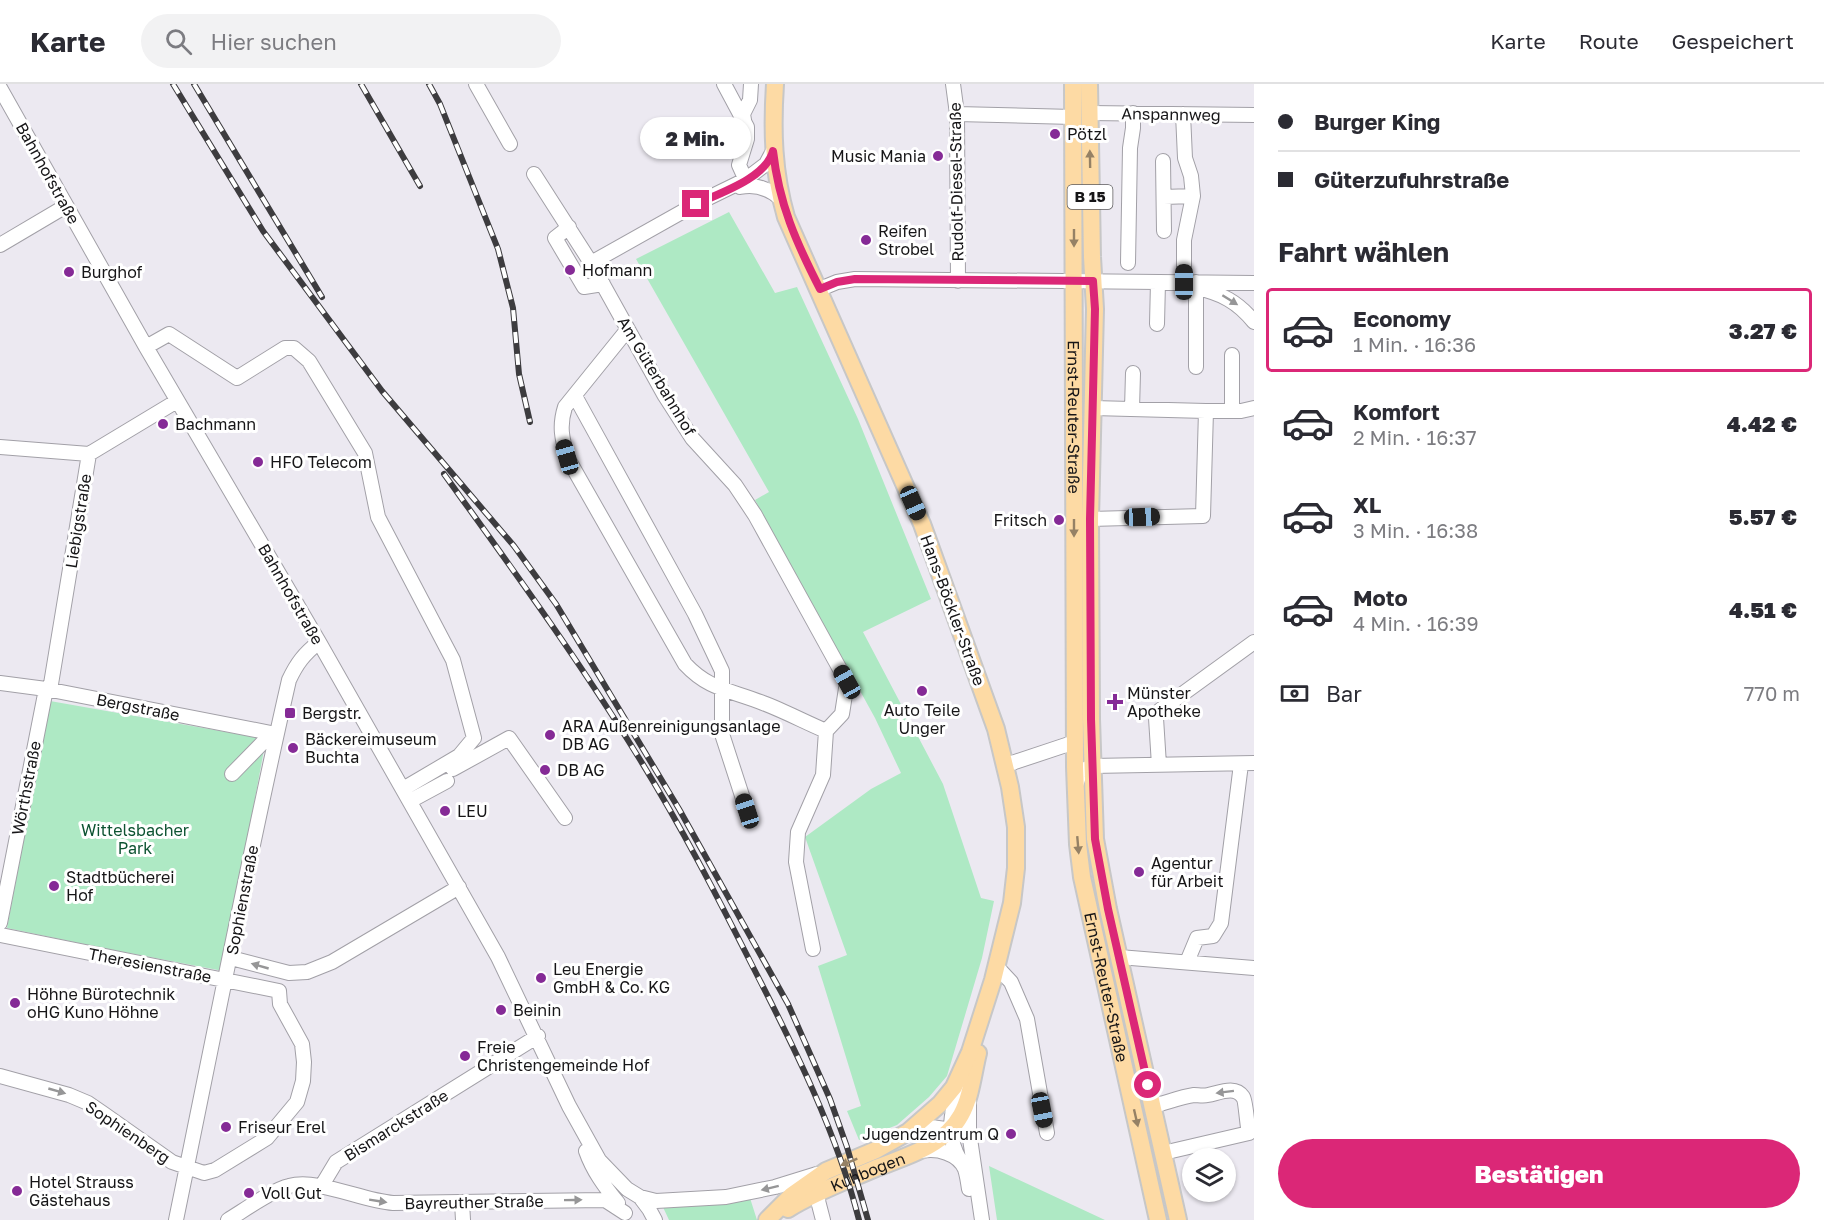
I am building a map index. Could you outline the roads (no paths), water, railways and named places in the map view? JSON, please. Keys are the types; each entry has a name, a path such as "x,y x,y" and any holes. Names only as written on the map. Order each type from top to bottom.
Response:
{"main road":[{"name":"Hans-Böckler-Straße","path":"775,84 773,151 781,199 797,243 820,289 922,524 996,729 1006,765 1016,827 1016,868 1012,903 971,1087 962,1113 950,1131"},
{"name":"Ernst-Reuter-Straße","path":"1073,84 1081,115 1093,281 1090,519 1092,766 1095,839 1178,1220"},
{"name":"Ernst-Reuter-Straße","path":"1089,84 1081,115 1074,280 1075,742 1078,844 1082,877 1158,1220"},
{"name":"Hans-Böckler-Straße","path":"908,1132 948,1095 963,1070 995,974"},
{"name":"Kuhbogen","path":"772,1220 816,1193 914,1153 936,1142 950,1131"},
{"name":"Kuhbogen","path":"767,1220 792,1195 826,1171 876,1150 908,1132"}],"street":[{"path":"476,84 510,144"},
{"path":"724,84 744,117"},
{"path":"744,84 744,117 748,132 739,165 747,183 768,190 781,199"},
{"path":"744,117 750,100 750,84"},
{"name":"Rudolf-Diesel-Straße","path":"953,84 957,114 958,281"},
{"name":"Bahnhofstraße","path":"0,88 177,401 319,642 459,887 498,957 570,1106 599,1160 618,1182 640,1197"},
{"path":"1128,263 1130,148 1133,113"},
{"name":"Anspannweg","path":"957,114 1254,115"},
{"path":"1183,114 1185,158 1191,176 1193,196 1184,240 1192,284 1196,367"},
{"path":"591,263 696,204 747,183 766,164 773,151"},
{"path":"1163,161 1164,231"},
{"name":"Am Güterbahnhof","path":"534,174 591,263 665,396 692,438 735,485 755,515 847,682 842,714 826,731"},
{"path":"1164,197 1193,196"},
{"path":"0,245 66,206"},
{"path":"569,227 555,238 584,287 603,284"},
{"path":"820,289 837,282 855,279 1254,283"},
{"path":"1156,324 1158,282"},
{"path":"1192,284 1228,298 1243,309 1254,322"},
{"path":"628,329 565,406 560,433 567,457 685,664 707,684 763,703 826,731 823,775 798,832 796,862 813,949"},
{"path":"146,347 169,334 237,378 285,348 294,348 309,361 346,421 364,453 378,517 453,660 474,738 459,756 407,795"},
{"path":"1232,355 1232,411"},
{"path":"1132,409 1133,373"},
{"path":"575,396 695,614 722,671 722,734 747,811"},
{"name":"Liebigstraße","path":"48,689 89,454 177,401"},
{"path":"1093,408 1206,411 1254,408"},
{"path":"1090,519 1203,516 1206,411"},
{"path":"0,447 89,454"},
{"name":"Sophienstraße","path":"176,1220 231,958 274,733 289,680 297,663 303,654 319,642"},
{"path":"1159,765 1156,718 1158,713 1254,642"},
{"name":"Bergstraße","path":"0,683 48,689 274,733"},
{"name":"Wörthstraße","path":"0,937 0,925 48,689"},
{"path":"232,774 274,733"},
{"path":"407,795 509,738 565,818"},
{"path":"1006,765 1075,742"},
{"path":"1076,786 1081,771 1092,766 1248,763 1221,923 1213,936 1197,938 1187,962"},
{"path":"407,795 447,781"},
{"name":"Theresienstraße","path":"231,958 289,974 307,972 332,962 459,887"},
{"name":"Theresienstraße","path":"0,937 279,991"},
{"path":"1119,957 1254,968"},
{"path":"187,1169 204,1173 215,1170 267,1138 297,1102 303,1081 302,1044 280,1004 279,991 289,974"},
{"path":"995,974 1011,982 1027,1019 1047,1132"},
{"name":"Bismarckstraße","path":"321,1187 336,1162 537,1036"},
{"path":"963,1070 952,1112 950,1131 953,1148 966,1172 977,1220"},
{"name":"Sophienberg","path":"0,1076 69,1095 88,1103 171,1162 187,1169"},
{"path":"971,1087 967,1118 982,1220"},
{"path":"1153,1106 1194,1095 1206,1096 1233,1090 1244,1098 1245,1118 1249,1133 1163,1153"},
{"name":"Bahnhofstraße","path":"570,1106 591,1164 606,1189 627,1216"},
{"path":"908,1132 925,1127 950,1131 968,1142 972,1152"},
{"path":"914,1153 939,1150 961,1163"},
{"name":"Sophienstraße","path":"168,1220 187,1169"},
{"path":"640,1197 656,1202 726,1197 775,1187 826,1171"},
{"path":"228,1220 286,1186 303,1183 321,1187"},
{"name":"Bayreuther Straße","path":"321,1187 376,1202 393,1203 605,1200 627,1216"},
{"path":"816,1193 823,1220"},
{"path":"640,1197 650,1209 654,1220"},
{"path":"462,1202 463,1220"}],"railway":[{"path":"173,84 263,231 382,391 514,546 556,604 679,809 788,1004 830,1099 847,1147 868,1220"},
{"path":"194,84 322,297"},
{"path":"361,84 420,186"},
{"path":"429,84 440,104 498,249 513,308 519,374 530,422"},
{"path":"444,474 593,685 655,784 684,836 769,999 814,1092 839,1155 859,1220"}],"place":[{"name":"Pötzl","path":"1055,134"},
{"name":"Music Mania","path":"938,156"},
{"name":"Reifen Strobel","path":"866,240"},
{"name":"Hofmann","path":"570,270"},
{"name":"Burghof","path":"69,272"},
{"name":"Bachmann","path":"163,424"},
{"name":"HFO Telecom","path":"258,462"},
{"name":"Fritsch","path":"1059,520"},
{"name":"Auto Teile Unger","path":"922,691"},
{"name":"Münster Apotheke","path":"1115,702"},
{"name":"Bergstr.","path":"290,713"},
{"name":"ARA Außenreinigungsanlage DB AG","path":"550,735"},
{"name":"Bäckereimuseum Buchta","path":"293,748"},
{"name":"DB AG","path":"545,770"},
{"name":"LEU","path":"445,811"},
{"name":"Agentur für Arbeit","path":"1139,872"},
{"name":"Stadtbücherei Hof","path":"54,886"},
{"name":"Leu Energie GmbH & Co. KG","path":"541,978"},
{"name":"Höhne Bürotechnik oHG Kuno Höhne","path":"15,1003"},
{"name":"Beinin","path":"501,1010"},
{"name":"Freie Christengemeinde Hof","path":"465,1056"},
{"name":"Friseur Erel","path":"226,1127"},
{"name":"Jugendzentrum Q","path":"1011,1134"},
{"name":"Hotel Strauss Gästehaus","path":"17,1191"},
{"name":"Voll Gut","path":"249,1193"}],"park label":[{"name":"Wittelsbacher Park","path":"135,839"}]}
